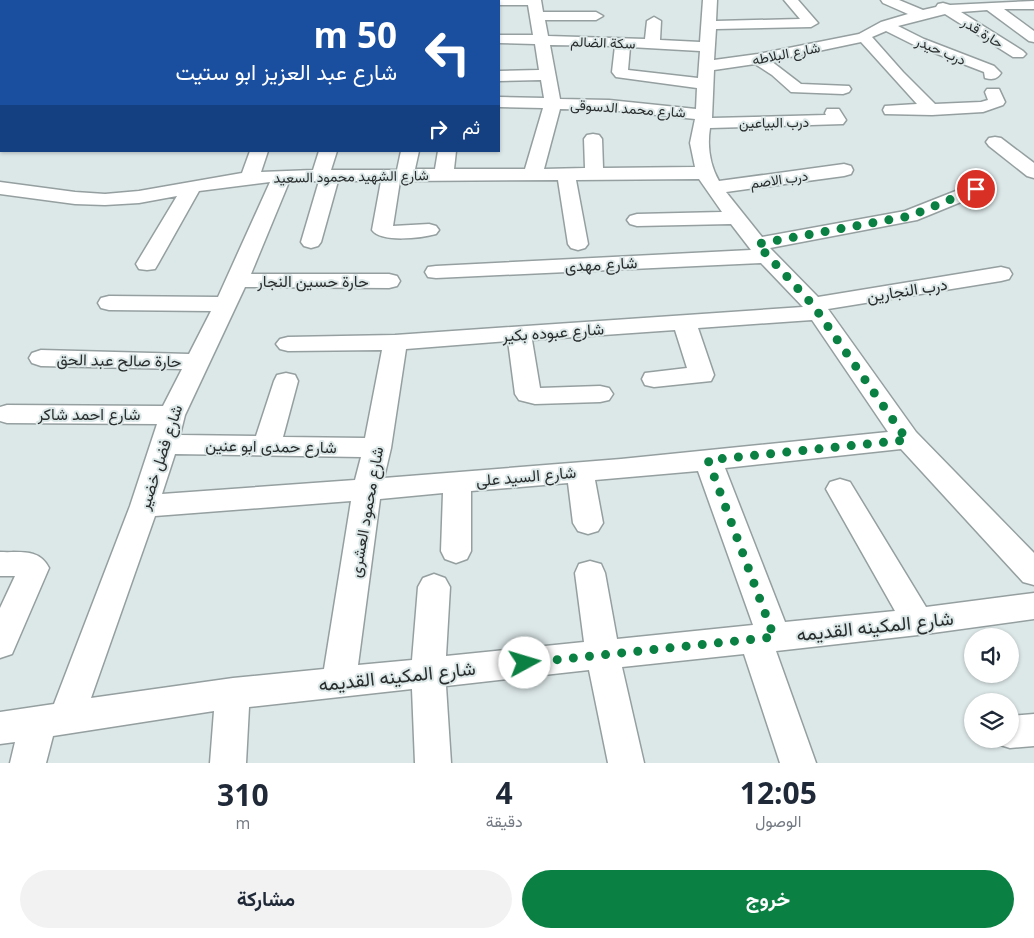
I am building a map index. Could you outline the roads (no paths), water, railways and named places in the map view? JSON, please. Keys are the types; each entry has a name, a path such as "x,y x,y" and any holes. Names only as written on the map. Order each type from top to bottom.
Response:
{"street":[{"path":"710,0 703,119 699,143 709,181 762,250 816,309 907,440 1023,550 1034,573"},
{"path":"623,42 620,72 622,74 707,56 744,25 811,23 791,0"},
{"path":"888,0 920,14"},
{"name":"حارة قدر","path":"933,0 1018,54"},
{"path":"500,5 596,16"},
{"name":"شارع البلاطه","path":"707,56 760,49 780,55 864,38 868,33 886,25 920,14 990,6 1034,5"},
{"path":"990,6 1034,38"},
{"path":"500,14 535,8"},
{"path":"533,174 552,103 535,8"},
{"path":"652,43 654,21"},
{"path":"744,25 778,72 797,88 843,89"},
{"name":"درب حيدر","path":"886,25 919,42 989,69 993,73 992,84 998,102 993,105 932,110"},
{"path":"864,38 896,75 932,110"},
{"name":"سكة الضالم","path":"500,39 652,43 707,56"},
{"path":"500,76 547,75"},
{"name":"شارع محمد الدسوقى","path":"500,102 609,105 703,119"},
{"path":"891,110 932,110"},
{"name":"درب البياعين","path":"703,119 837,120 832,114"},
{"path":"593,139 594,174"},
{"path":"995,142 1034,172"},
{"path":"250,177 259,152"},
{"path":"311,242 325,176 328,152"},
{"path":"410,152 398,175 382,230 386,232 429,230"},
{"path":"444,175 446,152"},
{"name":"درب الاصم","path":"709,181 844,170"},
{"path":"566,174 578,244"},
{"name":"شارع الشهيد محمود السعيد","path":"0,188 87,200 122,199 250,177 282,176 594,174 709,181"},
{"name":"شارع فضل خضير","path":"28,763 52,721 144,506 165,444 172,415 237,280 282,176"},
{"path":"147,264 192,187"},
{"name":"شارع مهدى","path":"436,272 762,250 910,216 976,189"},
{"path":"637,220 736,218"},
{"name":"درب النجارين","path":"816,309 1001,274"},
{"name":"حارة حسين النجار","path":"237,280 389,281"},
{"path":"109,302 225,304"},
{"name":"شارع عبوده بكير","path":"288,344 395,342 519,334 684,322 816,309"},
{"path":"654,378 702,375 684,322"},
{"path":"519,334 528,394 535,396 600,394"},
{"name":"شارع محمود العشرى","path":"340,682 367,489 377,448 395,342"},
{"name":"حارة صالح عبد الحق","path":"41,358 196,362"},
{"path":"267,446 286,381"},
{"name":"شارع احمد شاكر","path":"7,414 172,415"},
{"name":"شارع السيد على","path":"144,506 580,472 907,440"},
{"name":"شارع حمدى ابو عنين","path":"165,444 377,448"},
{"path":"708,460 764,638 798,763"},
{"path":"580,472 588,523"},
{"path":"456,551 457,482"},
{"path":"840,489 918,622"},
{"path":"0,564 26,564 34,568 0,644"},
{"path":"590,573 603,655 626,763"},
{"path":"433,763 428,673 434,587"},
{"name":"شارع المكينه القديمه","path":"0,728 233,693 918,622 1034,606"},
{"path":"228,763 233,693"},
{"path":"1019,731 1034,730"}]}
